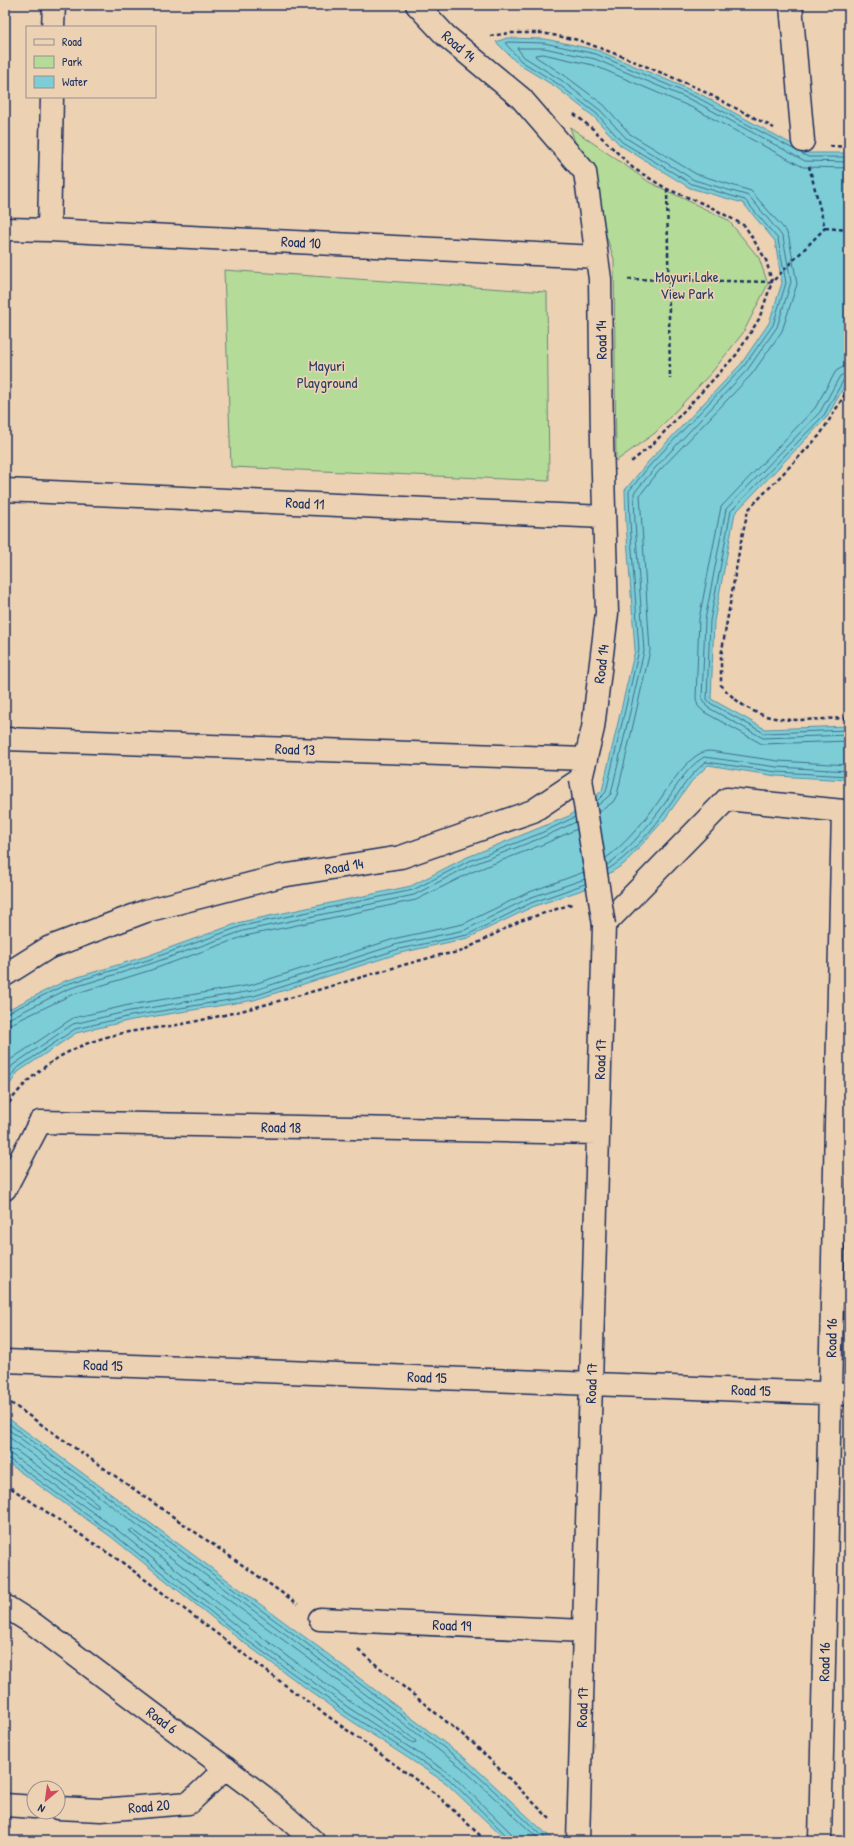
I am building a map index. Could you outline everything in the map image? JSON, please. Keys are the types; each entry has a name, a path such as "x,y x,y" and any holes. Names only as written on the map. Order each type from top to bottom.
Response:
{"street":[{"path":"53,26 54,5"},
{"name":"Road 14","path":"5,975 48,948 146,911 281,876 400,857 533,811 584,769 593,728 607,613 600,279 585,172 521,98 446,36 417,5"},
{"path":"791,5 803,141"},
{"path":"49,230 52,98"},
{"name":"Road 10","path":"5,229 597,257"},
{"name":"Road 11","path":"5,490 604,517"},
{"name":"Road 13","path":"5,739 584,769"},
{"name":"Road 17","path":"578,1841 604,925 584,769"},
{"name":"Road 16","path":"604,925 727,799 843,811 839,1393 820,1841"},
{"name":"Road 18","path":"5,1189 40,1122 598,1133"},
{"name":"Road 15","path":"5,1361 839,1393"},
{"name":"Road 6","path":"5,1606 35,1625 226,1768 264,1797 313,1841"},
{"name":"Road 19","path":"320,1619 584,1630"},
{"name":"Road 20","path":"66,1808 102,1810 189,1803 226,1768"},
{"path":"5,1805 26,1806"}],"path":[{"path":"491,43 488,37 510,33 542,33 578,40 624,57 695,87 803,141 814,145 849,147"},
{"path":"570,112 593,129 633,168 667,189 708,206 744,226 766,260 772,282"},
{"path":"803,141 825,228"},
{"path":"667,189 670,379"},
{"path":"825,228 849,230"},
{"path":"626,466 653,444 738,354 759,319 772,282 825,228"},
{"path":"600,279 772,282"},
{"path":"849,388 820,435 748,510 740,546 721,656 721,685 733,699 758,715 778,720 849,718"},
{"path":"5,1110 15,1093 36,1072 65,1054 100,1038 157,1027 191,1023 296,996 434,956 460,952 520,921 578,903"},
{"path":"5,1484 123,1563 293,1691 437,1794 486,1841"}],"green space":[{"name":"Moyuri Lake View Park","path":"570,127 649,182 728,220 759,258 768,284 743,333 712,372 655,433 616,461 614,259"},
{"name":"Mayuri Playground","path":"224,270 547,292 549,481 231,467"}],"water":[{"path":"507,38 545,39 597,50 700,94 808,153 849,153 849,378 827,417 735,513 714,621 711,699 765,729 849,726 849,780 776,776 708,765 691,782 664,820 624,864 585,889 532,907 468,938 400,953 254,1000 132,1020 76,1033 18,1072 5,1092 5,1011 65,981 147,956 241,922 411,886 465,858 569,816 602,791 635,650 625,490 648,462 741,364 769,323 782,283 775,241 743,203 690,188 620,145 594,117 556,87 518,64 496,42"},
{"path":"5,1416 321,1649 467,1760 554,1841 507,1841 446,1783 344,1716 239,1639 110,1536 5,1461"}]}
